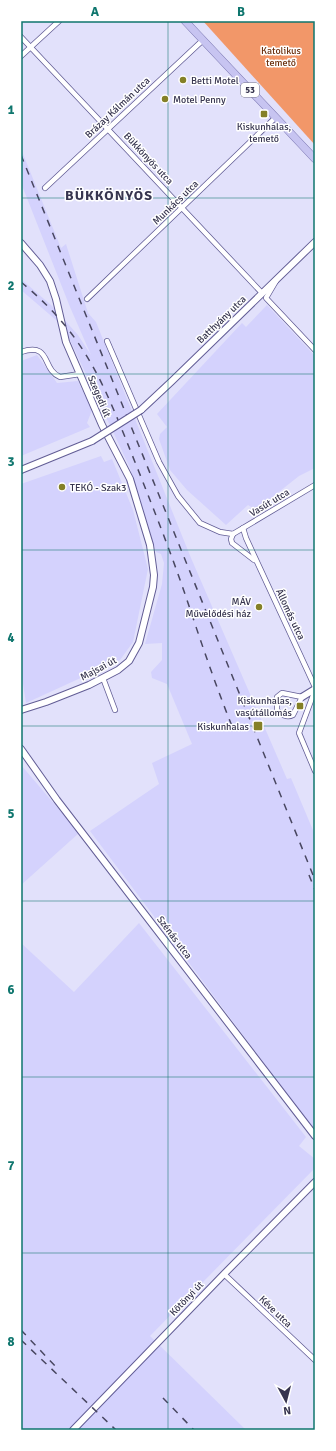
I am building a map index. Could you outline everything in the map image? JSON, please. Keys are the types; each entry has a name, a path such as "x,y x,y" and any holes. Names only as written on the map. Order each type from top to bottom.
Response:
{"main road":[{"name":"53","path":"185,21 315,160"},
{"name":"Batthyány utca","path":"21,470 92,441 141,410 264,296 278,278 315,242"},
{"name":"Szegedi út","path":"21,243 40,265 50,281 56,299 63,335 102,425 130,479 150,545 152,561"},
{"name":"Majsai út","path":"21,710 68,694 103,678 129,661 138,647 153,587 152,561"},
{"path":"302,697 315,689"},
{"name":"Szénás utca","path":"21,749 57,800 315,1136"},
{"name":"Kötönyi út","path":"73,1430 315,1182"}],"street":[{"path":"21,56 59,21"},
{"name":"Bükkönyös utca","path":"21,36 315,350"},
{"name":"Brázay Kálmán utca","path":"45,188 203,40"},
{"name":"Munkács utca","path":"86,299 275,118"},
{"path":"107,341 159,462 178,496 200,522 220,532 233,534"},
{"path":"21,352 31,350 39,351 45,357 54,374 60,377 80,374"},
{"name":"Vasút utca","path":"233,534 315,485"},
{"name":"Állomás utca","path":"244,528 246,538 260,570 315,689"},
{"name":"Állomás utca","path":"233,534 231,539 232,543 252,557 260,570"},
{"path":"103,678 116,710"},
{"path":"315,689 299,733 315,771"},
{"path":"282,693 302,697 293,715 284,716 277,710 276,701 282,693"},
{"name":"Kéve utca","path":"224,1274 315,1360"}],"shaded area":[{"path":"21,149 61,248 66,244 88,313 96,322 191,558 287,779 291,778 315,835 315,1131 90,831 159,784 152,763 192,744 167,684 152,678 151,672 162,660 162,643 145,644 162,584 164,563 161,554 156,552 130,468 68,336 56,320 21,290 21,279 51,305 78,335 91,355 70,307 21,183"},
{"path":"267,305 315,356 315,468 299,476 256,510 248,505 226,525 187,490 170,470 159,439 160,434 167,427 157,414 242,323 246,327"},
{"path":"37,355 57,383 78,381 92,410 87,423 90,427 21,456 21,361"},
{"path":"101,456 104,462 112,459 133,510 148,569 133,642 120,660 26,703 21,671 21,484"},
{"path":"21,765 79,833 21,885"},
{"path":"139,923 306,1137 299,1146 315,1159 315,1168 150,1336 246,1430 21,1430 21,943 74,992"}],"green space":[{"name":"Katolikus temető","path":"203,21 315,21 315,145"}],"railway":[{"path":"21,155 315,880"},
{"path":"21,282 63,323 79,344 104,389 126,439 162,532 234,731"},
{"path":"309,875 315,890"},
{"path":"21,1330 56,1367"},
{"path":"21,1340 116,1430"},
{"path":"163,1398 194,1430"}],"place":[{"name":"Betti Motel","path":"183,80"},
{"name":"Motel Penny","path":"165,99"},
{"name":"Kiskunhalas, temető","path":"264,114"},
{"name":"TEKÓ - Szak3","path":"62,487"},
{"name":"MÁV Művelődési ház","path":"259,607"},
{"name":"Kiskunhalas, vasútállomás","path":"300,706"},
{"name":"Kiskunhalas","path":"258,726"}],"district":[{"name":"BÜKKÖNYÖS","path":"109,195"}]}
